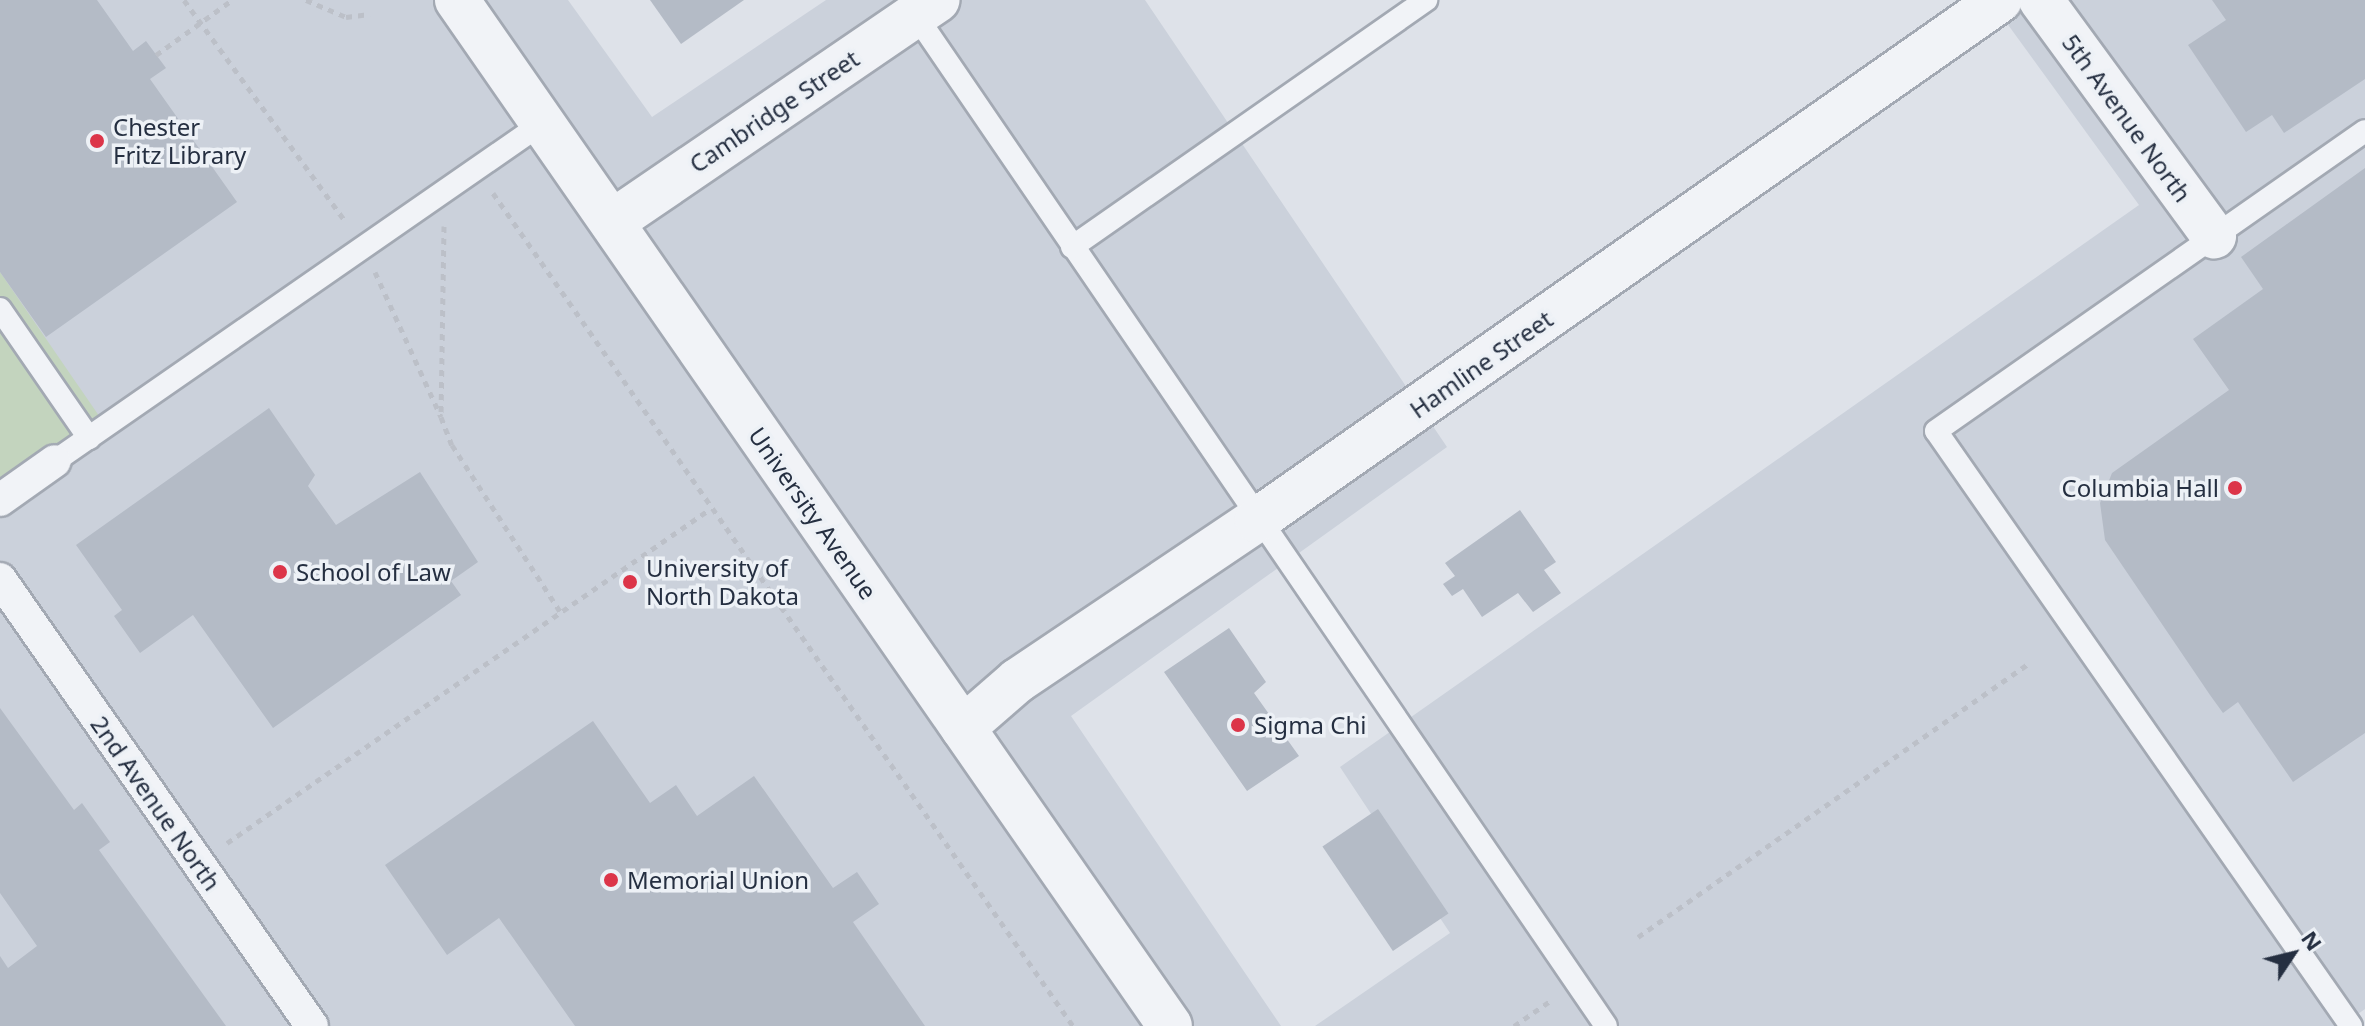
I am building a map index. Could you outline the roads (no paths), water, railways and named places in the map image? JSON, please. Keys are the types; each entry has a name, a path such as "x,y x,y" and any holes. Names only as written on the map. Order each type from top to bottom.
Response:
{"street":[{"name":"University Avenue","path":"457,0 1170,1026"},
{"name":"Hamline Street","path":"963,728 1017,681 1257,520 2000,0"},
{"name":"5th Avenue North","path":"2041,0 2214,236"},
{"name":"Cambridge Street","path":"612,222 919,5"},
{"path":"0,500 55,461"},
{"name":"2nd Avenue North","path":"0,579 312,1026"}],"lane":[{"path":"1072,247 1426,0"},
{"path":"919,5 1072,247 1606,1026"},
{"path":"55,461 544,122"},
{"path":"2351,1026 1936,431 2365,131"},
{"path":"0,309 89,438"}],"place":[{"name":"Chester Fritz Library","path":"97,141"},
{"name":"Columbia Hall","path":"2235,488"},
{"name":"School of Law","path":"280,572"},
{"name":"University of North Dakota","path":"630,582"},
{"name":"Sigma Chi","path":"1238,725"},
{"name":"Memorial Union","path":"611,880"}]}
